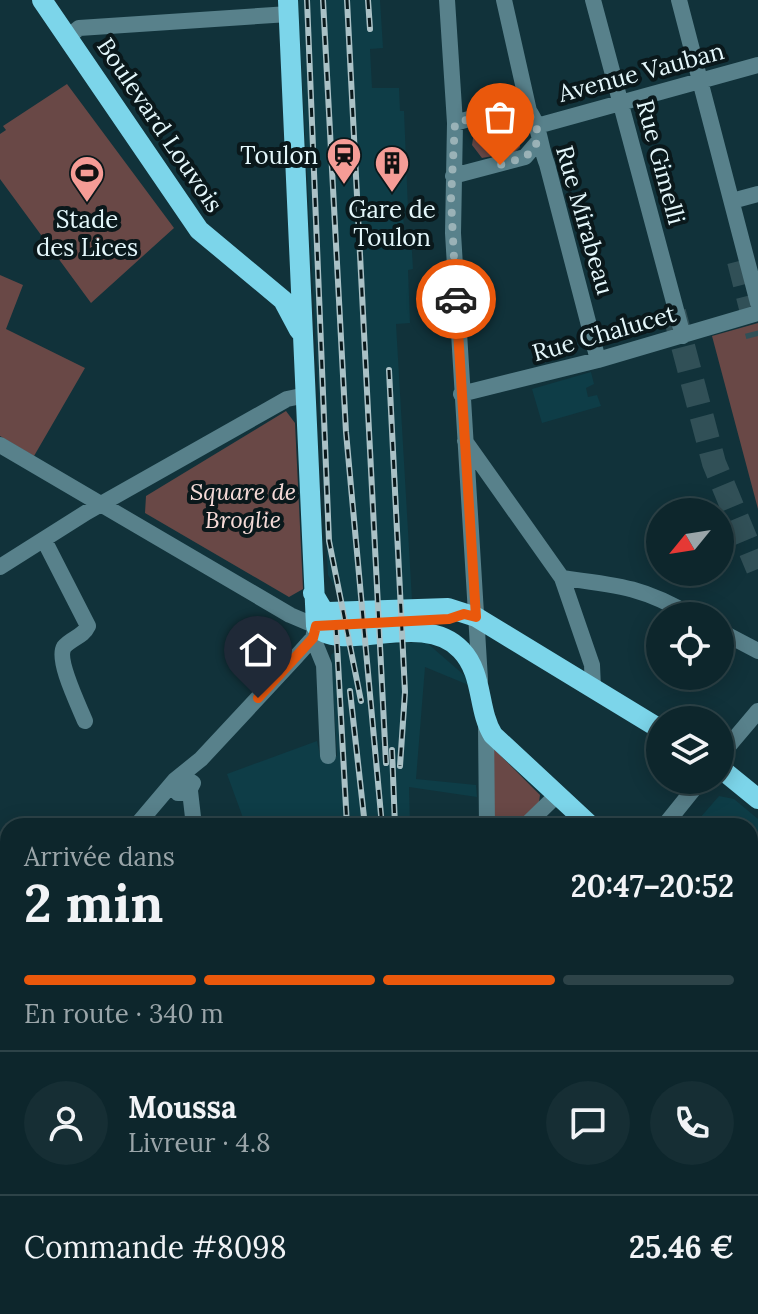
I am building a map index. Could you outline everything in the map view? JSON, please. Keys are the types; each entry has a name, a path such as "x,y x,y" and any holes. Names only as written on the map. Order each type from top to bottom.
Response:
{"main road":[{"name":"Boulevard Louvois","path":"42,0 199,230 283,300 303,342"},
{"path":"288,7 313,593 323,627 456,619 593,688 646,720"},
{"path":"456,619 480,689 486,725 500,743 583,818"},
{"path":"734,779 758,799"}],"street":[{"path":"447,0 455,123 453,176 465,441 456,619 480,689"},
{"name":"Rue Mirabeau","path":"504,0 534,126 547,164 598,360"},
{"name":"Rue Gimelli","path":"593,0 683,336"},
{"path":"679,0 758,303"},
{"path":"68,37 79,28 181,21 288,7"},
{"name":"Avenue Vauban","path":"534,126 758,65"},
{"path":"453,176 525,157 534,126 514,106 455,123"},
{"path":"732,201 758,194"},
{"name":"Rue Chalucet","path":"461,394 598,360 758,313"},
{"path":"0,567 100,505 287,399 306,395"},
{"path":"465,441 562,578 592,665 593,688"},
{"path":"0,445 290,615 323,627"},
{"path":"44,540 88,626 85,634 65,646 61,658 85,721"},
{"path":"562,578 630,586 668,602"},
{"path":"323,627 328,756"},
{"path":"144,818 183,786 201,759 323,627"},
{"path":"734,638 758,651"},
{"path":"734,739 758,711"},
{"path":"486,725 487,818"},
{"path":"183,786 191,818"},
{"path":"533,818 558,794"},
{"path":"670,818 690,794"}],"shaded area":[{"path":"298,0 380,0 383,48 370,49 372,88 399,88 400,111 404,111 408,210 403,211 404,232 411,235 413,269 408,270 410,323 396,324 412,600 345,603 328,575"},
{"path":"591,372 594,384 586,388 588,397 597,395 601,406 542,423 532,389"},
{"path":"426,642 472,682 471,686 425,667 416,779 476,785 477,797 409,787 410,818 243,818 227,774 317,741 320,755 337,756 331,655 341,646"},
{"path":"719,796 734,799 757,818 700,818"}],"green space":[{"name":"Stade des Lices","path":"67,84 174,228 91,303 0,179 0,134 6,130 3,126"},
{"path":"506,118 520,129 520,147 515,152 482,158 472,145 474,132 485,124"},
{"path":"0,275 23,285 6,329 85,368 34,456 0,436"},
{"path":"758,323 758,509 712,336"},
{"name":"Square de Broglie","path":"286,411 295,423 303,589 289,597 145,513 146,496"},
{"path":"494,749 540,795 539,802 524,818 493,818"}],"tunnel":[{"path":"739,261 758,336"},
{"path":"674,312 714,463 758,569"}],"railway":[{"path":"307,0 329,541 361,701"},
{"path":"323,0 346,432 381,818"},
{"path":"347,0 386,763"},
{"path":"368,0 370,29"},
{"path":"389,370 405,692 400,766"},
{"path":"336,626 347,818"},
{"path":"350,691 364,818"},
{"path":"392,750 395,818"}],"way so far":[{"path":"456,299 451,198 455,123 522,106 529,111 537,126 538,142 525,157 500,165"}],"place":[{"name":"Toulon","path":"344,186"},
{"name":"Gare de Toulon","path":"392,194"},
{"name":"Stade des Lices","path":"87,204"}],"route":[{"path":"258,698 313,638 316,626 449,619 464,614 476,617 456,299"}]}
